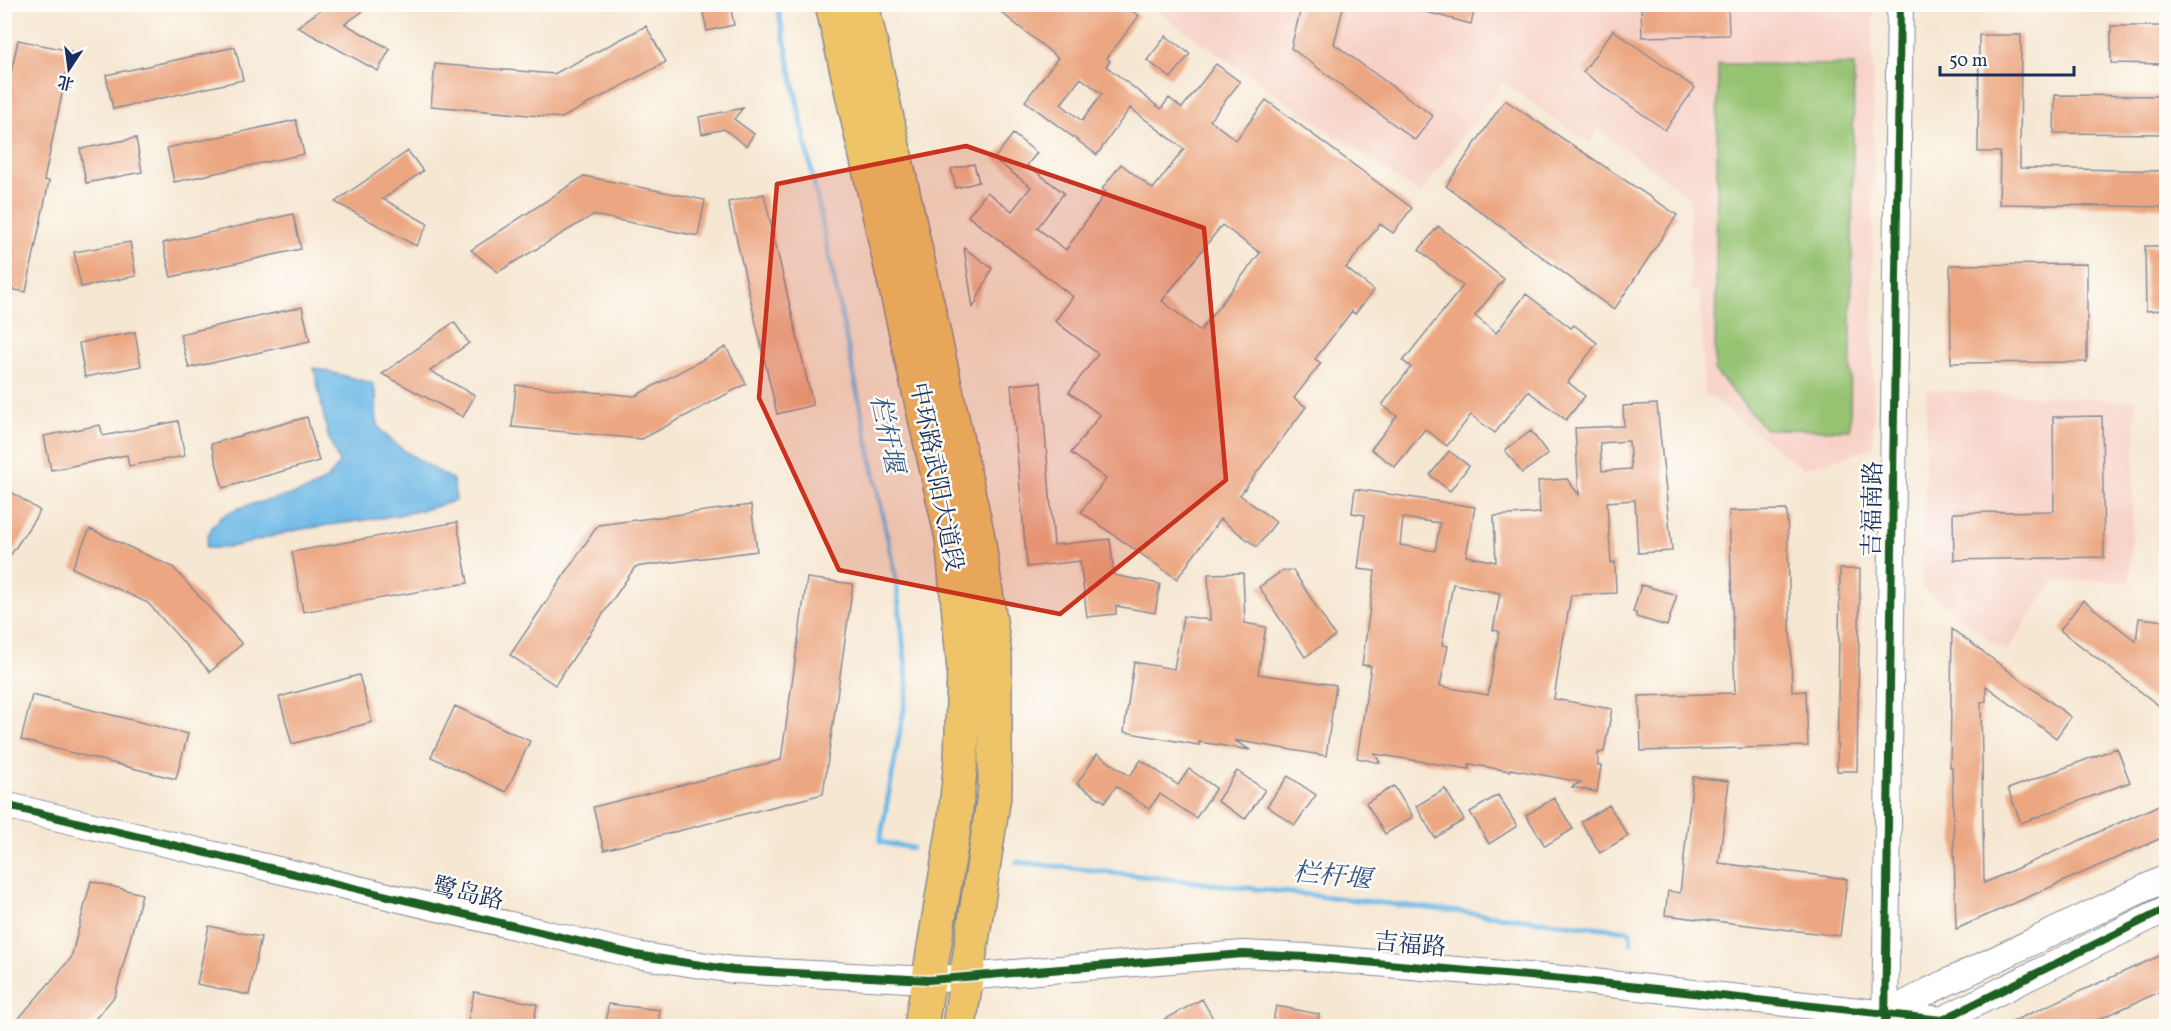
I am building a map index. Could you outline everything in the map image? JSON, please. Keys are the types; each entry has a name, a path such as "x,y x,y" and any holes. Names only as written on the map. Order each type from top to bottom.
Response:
{"main road":[{"name":"中环路武阳大道段","path":"832,4 952,538 964,670 961,761 954,827 921,1026"},
{"name":"中环路武阳大道段","path":"862,4 978,537 995,656 995,789 959,1026"}],"street":[{"name":"吉福南路","path":"1885,1020 1900,4"},
{"name":"鹭岛路","path":"4,806 636,955 733,970 929,980"},
{"path":"1885,1020 1929,991 2166,878"},
{"name":"吉福路","path":"929,980 1244,954 1295,956 1574,980 1885,1020 1942,1020 2166,909"}],"highlighted area":[{"path":"966,146 1204,228 1226,480 1060,614 839,570 759,398 777,184"}],"shaded area":[{"path":"1148,5 1873,5 1873,448 1803,469 1704,392 1700,291 1690,291 1690,197 1598,131 1590,144 1503,82 1420,194"},
{"path":"1927,390 2136,401 2130,582 2055,580 2006,652 1922,588"}],"green space":[{"path":"1718,64 1854,65 1850,430 1765,429 1715,371"}],"water":[{"path":"314,368 372,383 376,395 378,424 382,431 400,447 453,480 456,500 398,515 297,530 229,547 206,548 212,528 225,515 244,507 309,489 327,478 339,462 328,436"}],"building":[{"path":"329,4 373,4 345,24 390,49 378,71 297,27"},
{"path":"701,4 730,4 734,25 707,31"},
{"path":"1008,4 1124,4 1139,16 1107,58 1110,61 1106,66 1161,109 1169,98 1182,108 1216,64 1240,82 1210,120 1236,140 1266,100 1412,208 1393,233 1380,224 1346,268 1374,290 1355,314 1352,311 1315,359 1321,363 1294,398 1306,407 1240,495 1276,522 1257,547 1220,519 1177,579 1081,512 1106,479 1071,453 1100,415 1069,392 1098,354 1055,321 1073,297 968,216 987,192 1012,211 1031,187 994,159 1013,134 1037,153 1027,165 1064,193 1037,228 1066,250 1106,192 1102,189 1121,164 1153,189 1184,149 1130,108 1097,155 1025,101 1058,58 1002,13","holes":["1081,78 1102,94 1082,121 1061,104","1222,225 1260,253 1200,331 1162,301"]},
{"path":"1302,4 1344,4 1334,44 1433,116 1415,140 1291,48"},
{"path":"1415,4 1476,4 1471,24 1415,9"},
{"path":"1641,4 1728,4 1729,35 1642,37"},
{"path":"646,26 666,62 562,118 431,106 435,64 554,74"},
{"path":"2111,26 2166,26 2166,64 2111,63"},
{"path":"1613,30 1695,88 1665,130 1583,72"},
{"path":"1979,35 2021,35 2020,168 2166,171 2166,207 1999,204 2000,152 1978,152"},
{"path":"1166,36 1190,54 1171,78 1147,60"},
{"path":"18,40 71,51 44,180 49,181 26,292 4,288 4,105"},
{"path":"235,47 243,80 113,109 106,75"},
{"path":"2055,95 2166,96 2166,134 2054,133"},
{"path":"1505,100 1677,215 1614,310 1446,186"},
{"path":"743,108 734,119 754,134 746,146 724,129 702,134 699,117"},
{"path":"296,120 304,154 174,182 167,148"},
{"path":"136,138 142,172 86,183 80,149"},
{"path":"408,151 423,171 383,199 428,224 416,246 335,202"},
{"path":"974,164 979,182 956,188 951,169"},
{"path":"584,176 705,200 698,236 593,215 498,272 471,250"},
{"path":"764,194 813,405 777,414 728,202"},
{"path":"293,214 301,249 171,277 163,243"},
{"path":"1438,226 1504,279 1475,316 1496,333 1526,294 1571,328 1574,325 1597,343 1568,382 1585,396 1566,420 1528,391 1495,433 1471,415 1447,446 1425,429 1395,467 1371,449 1397,416 1382,405 1411,367 1403,361 1463,286 1419,250"},
{"path":"130,242 136,276 81,287 74,252"},
{"path":"2145,246 2166,246 2166,310 2146,311"},
{"path":"964,248 992,268 973,308"},
{"path":"2087,264 2087,362 1951,363 1950,265"},
{"path":"302,307 310,341 189,368 180,334"},
{"path":"454,322 469,343 430,371 475,395 463,417 382,374"},
{"path":"135,332 141,366 85,377 79,343"},
{"path":"726,347 746,384 642,439 512,427 516,385 635,396"},
{"path":"1041,382 1054,545 1110,539 1114,575 1160,584 1155,613 1116,606 1116,614 1087,617 1080,561 1027,567 1011,385"},
{"path":"1657,404 1672,551 1638,553 1635,500 1607,502 1611,563 1615,562 1616,593 1571,595 1554,699 1612,709 1604,752 1598,753 1598,766 1601,766 1597,792 1572,787 1581,782 1510,769 1510,771 1469,764 1469,769 1375,754 1380,763 1357,758 1371,666 1362,665 1375,571 1358,569 1365,515 1352,513 1355,489 1475,507 1466,556 1496,562 1494,516 1540,513 1538,481 1567,479 1579,495 1575,428 1624,426 1623,406","holes":["1629,441 1631,469 1602,471 1600,443","1403,518 1440,523 1435,551 1400,545","1453,584 1500,593 1493,630 1499,631 1488,695 1440,686 1448,646 1442,645"]},
{"path":"2102,416 2104,557 1954,560 1953,513 2054,511 2053,417"},
{"path":"307,417 319,461 223,488 211,444"},
{"path":"178,421 185,456 129,466 127,455 51,470 44,436 100,425 103,436"},
{"path":"1531,431 1548,454 1522,473 1505,450"},
{"path":"1449,451 1469,466 1450,491 1430,475"},
{"path":"4,487 40,511 4,565"},
{"path":"751,505 757,551 635,567 555,685 510,655 598,525"},
{"path":"1787,510 1792,692 1806,691 1808,746 1641,751 1639,696 1735,693 1729,511"},
{"path":"457,522 468,583 303,612 292,552"},
{"path":"90,529 173,567 242,644 210,672 148,603 72,568"},
{"path":"1840,569 1860,569 1857,771 1837,771"},
{"path":"1293,570 1335,636 1305,657 1259,587 1282,571"},
{"path":"1243,573 1245,623 1266,627 1258,674 1336,685 1326,756 1234,740 1250,750 1199,742 1199,745 1124,732 1134,662 1174,669 1183,616 1210,620 1208,574"},
{"path":"807,578 853,584 823,794 604,850 593,807 781,760"},
{"path":"1641,585 1677,595 1667,626 1636,617 1636,613 1633,612"},
{"path":"2083,600 2136,641 2139,618 2166,621 2164,665 2166,667 2166,711 2060,630"},
{"path":"1952,629 2071,717 2056,738 1986,686 1986,701 1981,702 1984,883 2166,802 2166,836 1956,929 1952,767 1950,767"},
{"path":"359,675 372,722 292,744 279,697"},
{"path":"32,695 188,734 176,779 21,740"},
{"path":"455,706 530,741 506,792 431,757"},
{"path":"2117,748 2130,782 2021,823 2008,789"},
{"path":"1097,754 1130,776 1141,760 1178,785 1189,769 1216,788 1196,818 1160,794 1149,809 1116,786 1105,802 1077,784"},
{"path":"1237,771 1265,790 1245,819 1217,801"},
{"path":"1288,776 1316,795 1295,825 1267,806"},
{"path":"1693,777 1729,781 1719,863 1847,879 1840,936 1665,915 1668,891 1680,893"},
{"path":"1394,786 1413,817 1385,834 1366,803"},
{"path":"1445,789 1464,820 1435,838 1416,806"},
{"path":"1498,795 1517,826 1489,844 1470,812"},
{"path":"1554,798 1573,829 1545,846 1526,815"},
{"path":"1609,805 1628,836 1600,853 1581,822"},
{"path":"91,881 142,894 115,996 89,1026 12,1026 71,958"},
{"path":"209,926 261,937 249,995 197,984"},
{"path":"2166,953 2166,989 2084,1026 2002,1026"},
{"path":"474,992 537,1004 533,1026 467,1026"},
{"path":"1202,999 1215,1022 1208,1026 1153,1026"},
{"path":"608,1004 660,1010 658,1026 606,1026"},
{"path":"1276,1006 1319,1014 1317,1026 1272,1026"}],"waterway":[{"name":"栏杆堰","path":"777,4 896,579 908,687 880,842 912,848"},
{"name":"栏杆堰","path":"1017,862 1630,931 1631,943"}],"cycle path":[{"path":"1885,1026 1900,4"},
{"path":"4,805 636,955 733,970 929,980 1243,954 1306,957 1574,980 1942,1020 2166,909"}]}
